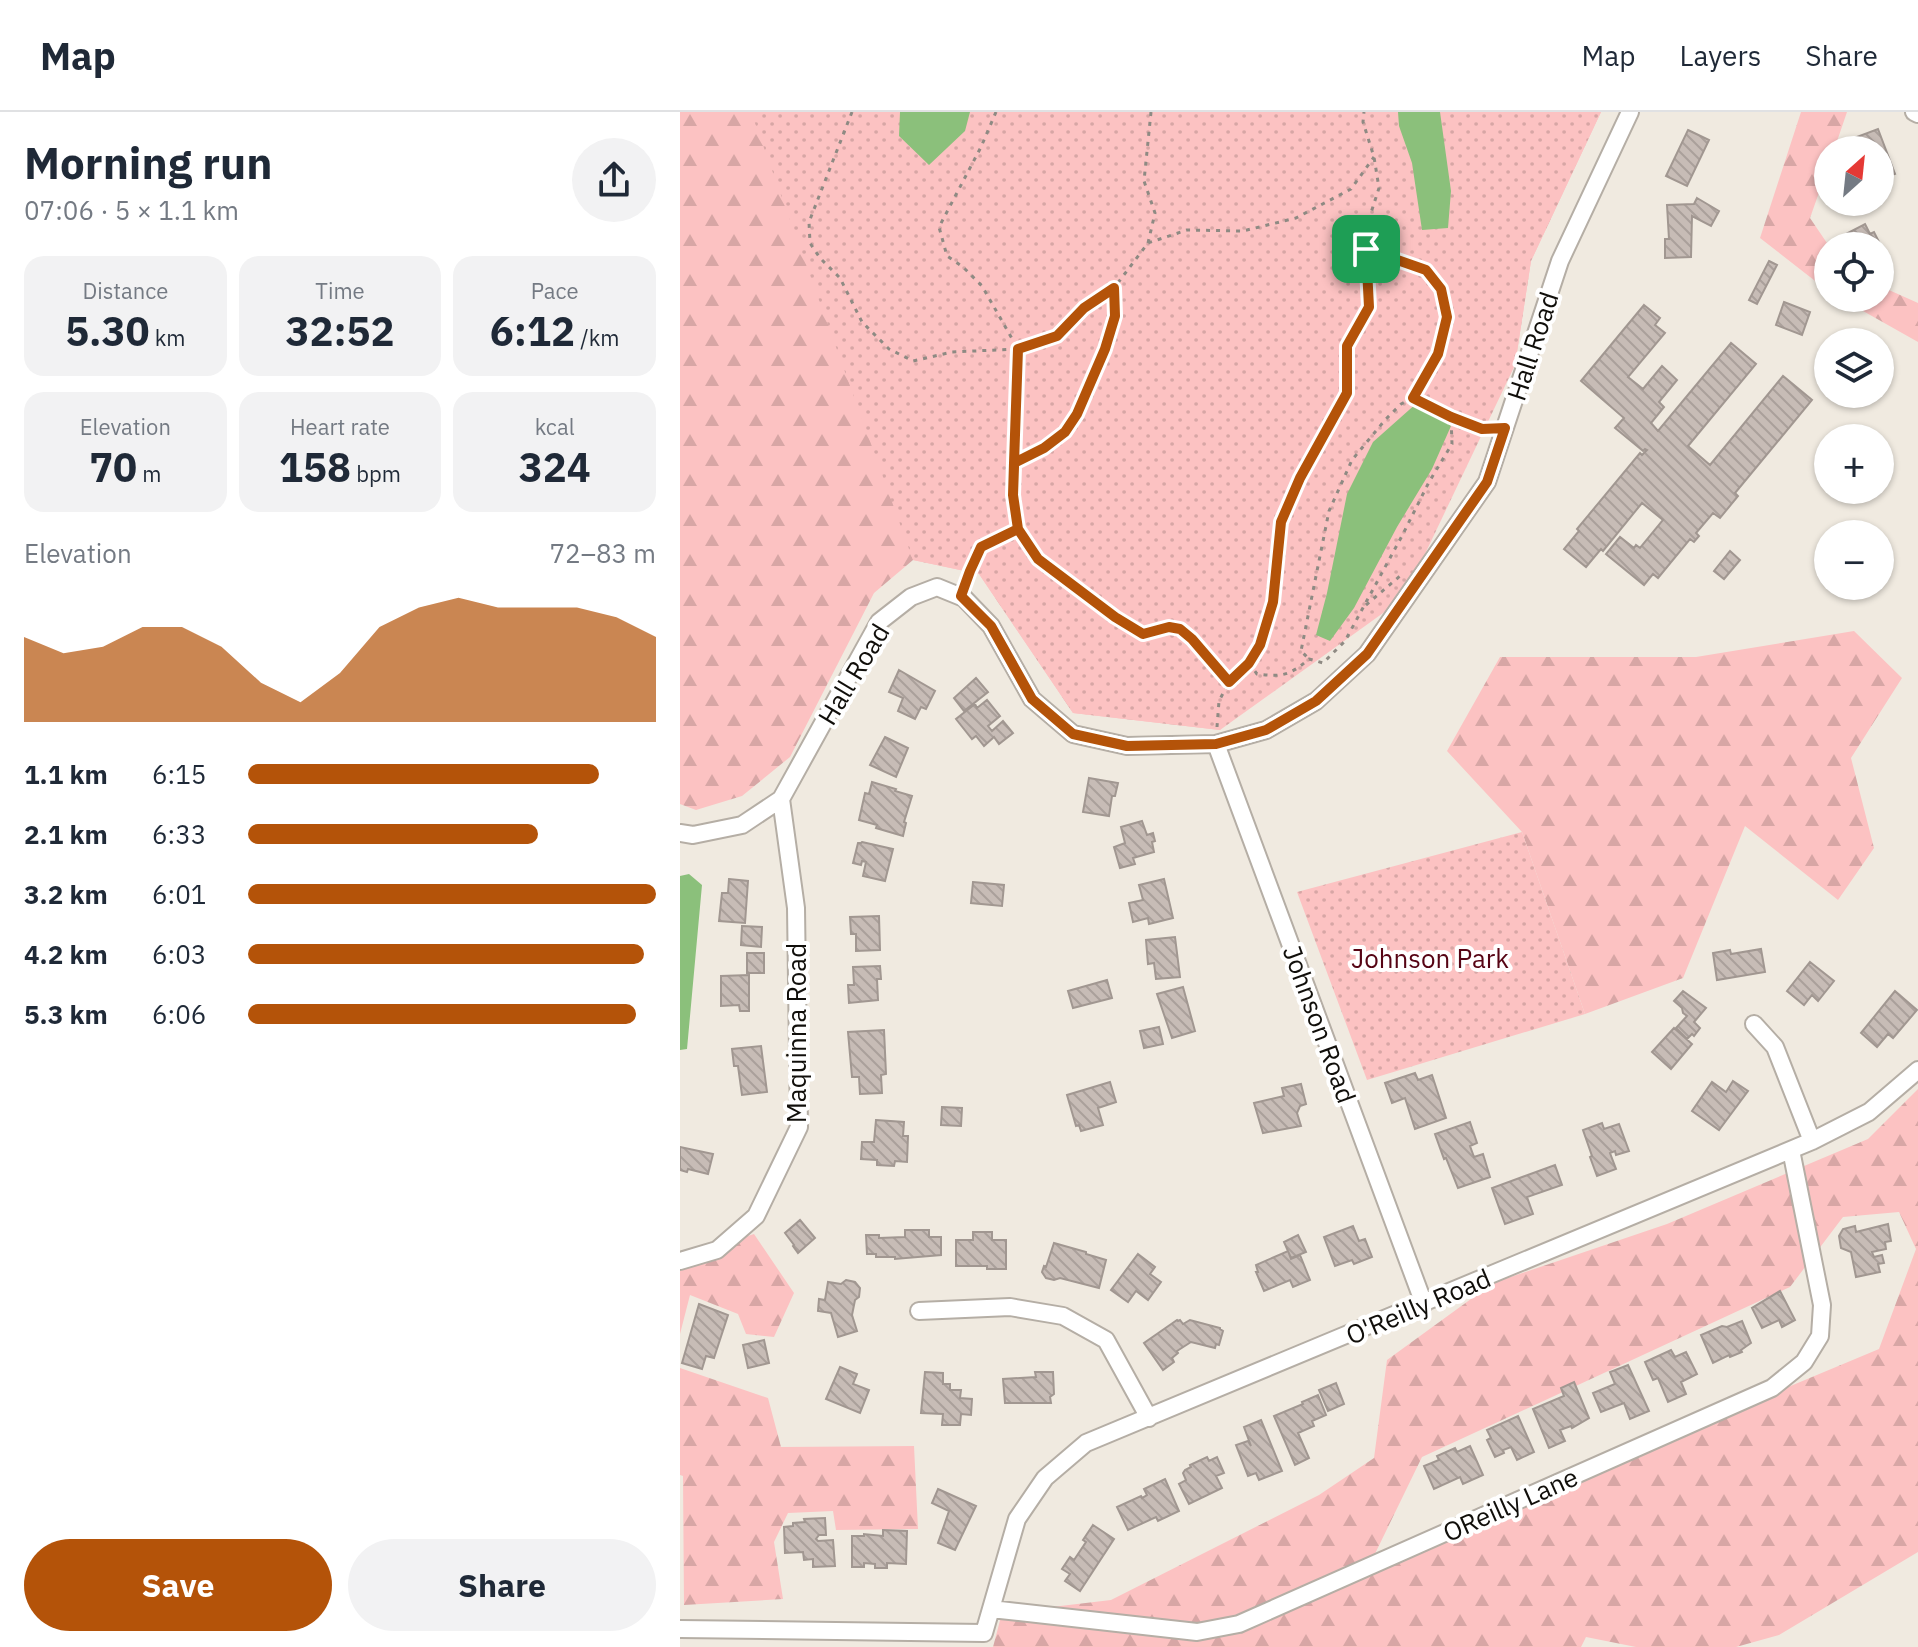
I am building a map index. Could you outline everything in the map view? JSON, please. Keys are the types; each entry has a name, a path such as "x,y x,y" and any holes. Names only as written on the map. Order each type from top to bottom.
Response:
{"street":[{"name":"Hall Road","path":"680,833 693,835 742,825 781,799 879,622 911,597 937,587 961,596 991,626 1032,699 1073,734 1127,746 1216,744 1266,730 1316,701 1367,654 1487,482 1560,261 1630,112"},
{"name":"Johnson Road","path":"1216,744 1424,1304"},
{"name":"Maquinna Road","path":"680,1261 717,1250 756,1216 799,1127 796,908 781,799"},
{"path":"1754,1024 1775,1047 1812,1141"},
{"name":"O'Reilly Road","path":"982,1640 1017,1519 1045,1478 1086,1443 1812,1141 1869,1112 1918,1070"},
{"name":"OReilly Lane","path":"991,1609 1197,1632 1239,1624 1772,1388 1804,1362 1820,1336 1822,1305 1791,1150"},
{"path":"919,1311 1010,1307 1063,1316 1106,1340 1149,1418"},
{"path":"680,1629 982,1640"}],"path":[{"path":"852,112 809,222 810,243 840,278 862,322 889,349 913,361 952,352 1018,349 1057,336 1084,308 1114,288 1148,243 1155,213 1144,181 1151,112"},
{"path":"996,112 939,227 947,256 982,286 1018,349 1013,495 1018,529 1038,559 1115,617 1143,634 1169,627 1180,629 1229,682"},
{"path":"1216,744 1219,701 1229,682 1249,663 1260,645 1273,602 1281,522 1300,478 1347,393 1347,346 1369,307 1368,222 1379,188 1374,157 1363,122 1364,112"},
{"path":"1148,243 1187,230 1243,231 1296,218 1351,189 1374,157"},
{"path":"1366,249 1426,270 1441,289 1447,317 1438,354 1413,398 1401,404 1385,420 1352,460 1329,511 1301,651 1309,659 1323,663 1345,641 1452,444 1451,417"},
{"path":"1014,463 1044,448 1065,432 1077,414 1105,349 1115,316 1114,288"},
{"path":"1413,398 1482,429 1505,428"},
{"path":"961,596 981,547 1018,529"},
{"path":"1364,607 1401,575"},
{"path":"1249,663 1257,674 1279,676 1298,669 1309,659"}],"green space":[{"path":"680,112 1601,112 1531,261 1515,365 1220,730 1073,713 979,574 913,560 874,593 790,757 742,796 696,810 680,804"},
{"path":"751,112 1601,112 1531,261 1515,365 1404,598 1220,730 1073,713 979,574 913,560"},
{"path":"1801,112 1847,112 1839,136 1814,136 1814,207 1810,218 1820,232 1814,232 1814,280 1760,238"},
{"path":"1894,292 1918,303 1918,342 1865,312 1894,312"},
{"path":"1854,631 1902,678 1851,758 1874,848 1838,900 1745,826 1683,978 1585,1014 1522,832 1447,751 1500,657 1696,657"},
{"name":"Johnson Park","path":"1522,832 1585,1014 1367,1080 1297,892"},
{"path":"1918,1089 1918,1552 1779,1635 1736,1647 1636,1647 1586,1637 1581,1647 993,1647 1002,1613 1111,1600 1319,1495 1374,1458 1387,1360 1493,1283 1667,1224 1868,1139","holes":["1899,1212 1916,1249 1879,1349 1371,1562 1422,1457 1790,1287 1843,1217"]},
{"path":"754,1234 794,1293 774,1337 746,1334 738,1314 690,1295 680,1334 680,1258"},
{"path":"680,1368 768,1398 781,1447 914,1446 918,1529 836,1530 833,1511 788,1513 774,1542 783,1599 684,1605"}],"shaded area":[{"path":"900,112 970,112 965,131 929,165 899,136"},
{"path":"1398,112 1440,112 1451,191 1448,228 1422,230 1412,163 1399,126"},
{"path":"1418,402 1451,426 1432,469 1354,608 1330,641 1316,635 1347,494 1373,442"},
{"path":"689,874 702,885 687,1049 680,1050 680,876"}],"building":[{"path":"1878,129 1881,136 1859,136"},
{"path":"1688,130 1709,140 1687,186 1666,176"},
{"path":"1697,198 1719,211 1711,226 1692,216 1691,257 1665,258 1665,239 1669,239 1667,205 1694,204"},
{"path":"1865,224 1869,232 1850,232"},
{"path":"1769,261 1777,265 1757,304 1749,300"},
{"path":"1784,302 1810,312 1802,335 1776,325"},
{"path":"1644,305 1660,318 1655,325 1665,333 1628,377 1643,389 1662,366 1677,380 1659,402 1664,407 1651,423 1658,431 1731,343 1756,364 1688,446 1710,465 1783,376 1812,400 1735,493 1738,496 1720,518 1713,513 1696,533 1699,536 1694,542 1690,539 1658,578 1653,574 1644,585 1606,554 1620,537 1634,548 1636,545 1640,548 1663,520 1642,503 1586,567 1564,549 1640,453 1642,455 1647,450 1643,451 1615,428 1624,418 1581,381"},
{"path":"1730,551 1740,560 1724,579 1714,571"},
{"path":"899,670 935,691 926,709 921,707 915,719 898,711 903,698 889,692"},
{"path":"976,678 988,692 964,711 954,698"},
{"path":"987,700 1000,716 988,726 992,731 1003,721 1013,733 999,744 994,737 984,746 976,736 972,739 956,719 975,704 977,708"},
{"path":"885,737 908,748 896,777 870,765"},
{"path":"1089,778 1118,783 1109,816 1083,812"},
{"path":"872,782 912,796 903,836 859,820 865,793 869,794"},
{"path":"1142,821 1147,835 1153,833 1154,852 1133,858 1135,864 1120,868 1114,847 1125,843 1121,827"},
{"path":"858,843 893,849 885,881 863,876 866,862 862,861 861,865 853,863"},
{"path":"729,879 748,881 745,923 719,921 722,893 728,893"},
{"path":"1164,879 1173,918 1149,924 1148,918 1133,922 1129,903 1143,900 1139,885"},
{"path":"973,882 1004,885 1002,906 971,903"},
{"path":"879,916 880,950 856,951 856,934 851,934 850,917"},
{"path":"742,926 762,927 761,947 741,945"},
{"path":"1175,937 1180,977 1156,979 1154,963 1148,964 1146,940"},
{"path":"1761,949 1765,972 1717,980 1713,953 1730,950 1731,954"},
{"path":"747,953 764,953 764,973 747,973"},
{"path":"1810,962 1834,981 1818,1001 1812,995 1804,1005 1787,991"},
{"path":"880,966 878,1000 849,1003 848,985 854,985 853,967"},
{"path":"749,975 749,1011 740,1011 739,1005 721,1006 721,976"},
{"path":"1107,980 1112,998 1073,1008 1068,991"},
{"path":"1183,987 1195,1031 1172,1038 1157,994"},
{"path":"1683,991 1706,1008 1694,1022 1700,1028 1687,1039 1676,1028 1687,1016 1674,1001"},
{"path":"1895,991 1917,1010 1893,1038 1888,1034 1877,1047 1861,1033"},
{"path":"1159,1027 1163,1044 1144,1048 1140,1031"},
{"path":"1674,1028 1692,1044 1671,1069 1652,1052"},
{"path":"884,1030 886,1074 881,1075 882,1093 860,1094 859,1077 852,1077 848,1032"},
{"path":"761,1046 767,1092 742,1095 732,1049"},
{"path":"1415,1073 1418,1080 1432,1075 1446,1118 1415,1129 1405,1098 1392,1103 1385,1083"},
{"path":"1733,1081 1748,1091 1719,1130 1692,1111 1712,1082 1726,1092"},
{"path":"1110,1082 1116,1102 1098,1108 1103,1125 1081,1131 1079,1125 1076,1126 1067,1095"},
{"path":"1301,1084 1306,1104 1300,1106 1297,1113 1301,1126 1263,1133 1254,1103 1284,1096 1282,1088"},
{"path":"942,1107 962,1108 961,1126 941,1125"},
{"path":"876,1120 904,1122 903,1136 908,1136 907,1162 895,1161 894,1166 877,1165 877,1160 861,1159 862,1142 874,1142"},
{"path":"1470,1122 1477,1143 1470,1146 1474,1157 1483,1154 1490,1177 1458,1188 1435,1134"},
{"path":"1602,1123 1604,1129 1619,1124 1629,1151 1616,1155 1615,1151 1610,1153 1616,1169 1597,1176 1583,1130"},
{"path":"680,1147 713,1154 708,1174 680,1170"},
{"path":"1555,1165 1562,1185 1527,1197 1533,1214 1505,1224 1492,1188"},
{"path":"800,1220 815,1238 798,1253 785,1233"},
{"path":"1888,1224 1891,1241 1885,1242 1886,1249 1872,1252 1874,1257 1882,1255 1884,1263 1878,1264 1880,1272 1856,1277 1851,1252 1841,1248 1839,1236 1843,1229 1855,1226 1856,1232"},
{"path":"1353,1226 1359,1241 1365,1239 1372,1257 1354,1264 1352,1260 1335,1266 1324,1237"},
{"path":"905,1230 929,1230 929,1237 941,1237 941,1255 895,1259 867,1254 866,1235 905,1237"},
{"path":"973,1232 992,1232 992,1240 1006,1240 1006,1269 956,1266 956,1240 973,1240"},
{"path":"1298,1235 1306,1252 1291,1258 1284,1242"},
{"path":"1054,1243 1106,1260 1099,1288 1060,1278 1046,1278 1042,1272"},
{"path":"1288,1251 1291,1259 1300,1255 1310,1280 1293,1287 1290,1280 1264,1291 1256,1265"},
{"path":"1138,1254 1155,1267 1150,1274 1161,1282 1148,1300 1136,1291 1128,1302 1111,1290"},
{"path":"846,1280 855,1282 860,1288 852,1315 857,1331 838,1337 831,1313 818,1311 819,1299 825,1300 828,1282 841,1284"},
{"path":"1780,1291 1795,1320 1782,1327 1779,1320 1762,1328 1752,1308"},
{"path":"699,1304 728,1315 714,1358 706,1356 702,1369 682,1363"},
{"path":"1177,1320 1183,1324 1190,1320 1223,1331 1215,1348 1191,1342 1177,1351 1172,1358 1174,1362 1163,1370 1144,1343"},
{"path":"1742,1321 1751,1343 1742,1352 1713,1363 1701,1335"},
{"path":"764,1340 769,1363 748,1368 743,1345"},
{"path":"1671,1350 1675,1357 1686,1352 1697,1374 1681,1382 1686,1394 1668,1402 1658,1378 1653,1380 1645,1362"},
{"path":"1628,1365 1649,1411 1630,1419 1624,1403 1601,1412 1593,1393 1615,1384 1610,1372"},
{"path":"840,1367 857,1374 853,1384 869,1390 860,1413 826,1399"},
{"path":"925,1372 943,1373 943,1384 950,1384 950,1390 961,1390 960,1398 972,1399 971,1415 961,1414 960,1425 942,1425 943,1414 921,1413"},
{"path":"1035,1372 1053,1372 1054,1394 1050,1397 1051,1403 1005,1403 1003,1379 1036,1377"},
{"path":"1574,1382 1589,1418 1572,1428 1560,1430 1565,1441 1549,1448 1533,1409 1564,1396 1561,1388"},
{"path":"1336,1383 1344,1404 1328,1411 1319,1390"},
{"path":"1318,1395 1326,1415 1312,1421 1314,1426 1298,1433 1309,1458 1295,1465 1274,1416"},
{"path":"1518,1416 1534,1452 1517,1460 1511,1447 1495,1457 1487,1440 1491,1438 1487,1430"},
{"path":"1261,1420 1282,1471 1259,1480 1256,1473 1248,1476 1236,1445 1248,1441 1251,1446 1244,1427"},
{"path":"1470,1446 1483,1475 1463,1484 1460,1477 1434,1489 1424,1466 1455,1448 1457,1452"},
{"path":"1207,1457 1209,1461 1217,1457 1224,1473 1216,1476 1222,1488 1189,1504 1179,1484 1186,1480 1183,1473 1190,1465"},
{"path":"1165,1479 1179,1511 1158,1521 1156,1517 1128,1530 1117,1507 1142,1498 1147,1495 1144,1489"},
{"path":"938,1489 976,1506 955,1550 938,1543 949,1511 932,1503"},
{"path":"825,1518 826,1535 819,1535 816,1539 833,1540 835,1566 813,1567 813,1559 804,1560 803,1552 785,1553 784,1527 805,1522 804,1519"},
{"path":"1093,1525 1114,1539 1080,1591 1065,1581 1070,1574 1062,1569 1070,1557 1074,1560"},
{"path":"883,1530 907,1531 906,1564 887,1563 887,1568 875,1568 875,1564 864,1563 864,1567 852,1567 852,1536 883,1536"}],"route":[{"path":"1366,249 1369,307 1347,346 1347,393 1300,478 1281,522 1273,602 1260,645 1249,663 1229,682 1180,629 1169,627 1143,634 1115,617 1038,559 1018,529 1013,495 1014,463 1044,448 1065,432 1077,414 1105,349 1115,316 1114,288 1084,308 1057,336 1018,349 1017,418 1014,463 1014,467 1013,495 1018,529 981,547 961,596 991,626 1032,699 1073,734 1127,746 1216,744 1266,730 1316,701 1367,654 1487,482 1505,428 1482,429 1413,398 1438,354 1447,317 1441,289 1426,270 1366,249"}]}
